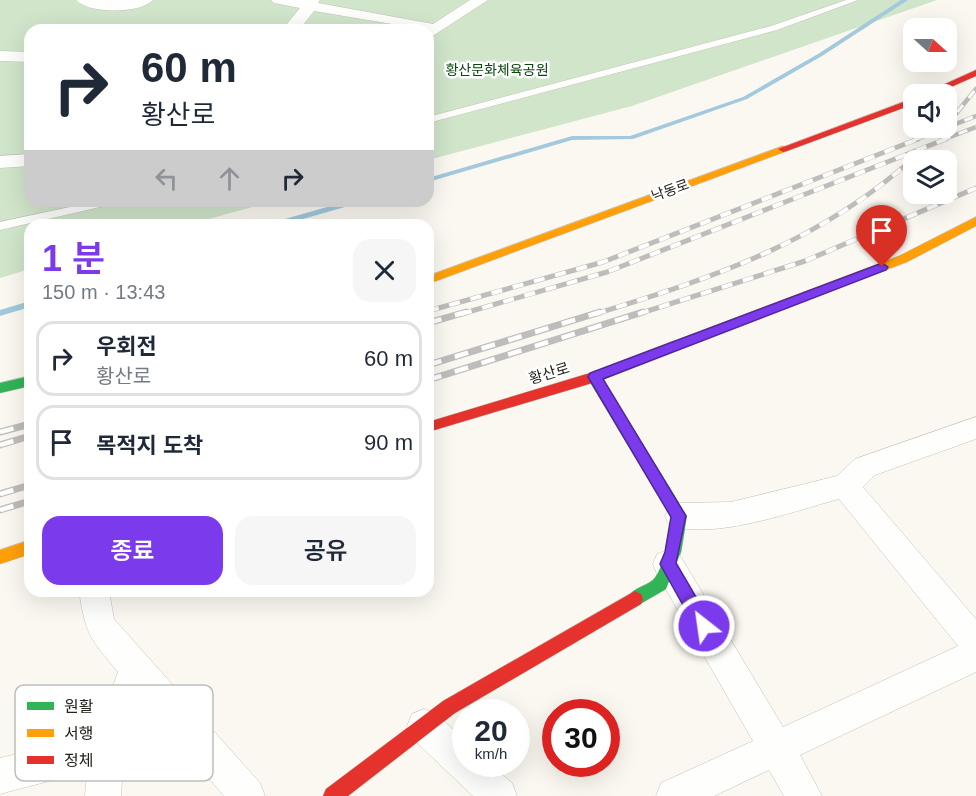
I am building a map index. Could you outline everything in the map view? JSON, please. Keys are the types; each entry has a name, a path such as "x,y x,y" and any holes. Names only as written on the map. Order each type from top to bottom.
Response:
{"street":[{"path":"84,0 103,6 118,6 145,0"},
{"path":"279,0 311,2 403,24"},
{"path":"434,30 480,0"},
{"path":"296,24 304,16 311,2"},
{"path":"0,56 24,57"},
{"path":"951,84 976,73"},
{"name":"낙동로","path":"434,278 903,105"},
{"path":"0,162 24,160"},
{"name":"황산로","path":"434,425 594,377 903,259 976,221"},
{"path":"333,796 449,708 660,584 673,552 679,516 594,377"},
{"path":"0,388 24,382"},
{"path":"679,516 731,515 845,486 865,467 976,428"},
{"path":"845,486 976,643"},
{"path":"0,557 24,549"},
{"path":"668,564 804,796"},
{"path":"95,597 100,626 151,685"},
{"path":"674,796 777,750 976,655"},
{"path":"130,685 136,668"},
{"path":"424,726 499,796"},
{"path":"213,757 247,796"},
{"path":"0,776 15,772"},
{"path":"103,796 104,781"}],"lane":[{"path":"434,118 774,28 854,0"},
{"path":"32,219 86,207"},
{"path":"0,226 24,221"}],"green space":[{"name":"황산문화체육공원","path":"0,0 937,0 632,106 434,158 434,24 24,24 24,207 252,207 209,219 24,219 24,271 0,278"}],"waterway":[{"path":"434,178 572,138 631,138 745,98 820,55 905,0"},
{"path":"294,219 336,207"},
{"path":"0,313 24,306"}],"railway":[{"path":"957,112 976,89"},
{"path":"914,140 976,116"},
{"path":"942,140 976,127"},
{"path":"434,309 603,262 918,139"},
{"path":"461,314 607,272 946,139"},
{"path":"595,314 682,286 765,253 843,212 903,167"},
{"path":"638,314 805,261 976,188"},
{"path":"434,321 466,312"},
{"path":"434,363 600,312"},
{"path":"434,378 643,312"},
{"path":"0,432 24,426"},
{"path":"0,445 24,438"},
{"path":"0,494 24,487"},
{"path":"0,510 24,503"}],"traffic: fast":[{"path":"594,377 679,516 673,552 660,584 635,599"},
{"path":"0,388 24,382"}],"traffic: slow":[{"path":"434,278 783,149"},
{"path":"674,346 903,259 976,221"},
{"path":"0,557 24,549"}],"traffic: jam":[{"path":"951,84 976,73"},
{"path":"783,149 903,105"},
{"path":"434,425 594,377 674,346"},
{"path":"333,796 449,707 635,599"}],"route":[{"path":"704,626 668,564 673,552 679,516 631,434 594,377 882,267"}]}
